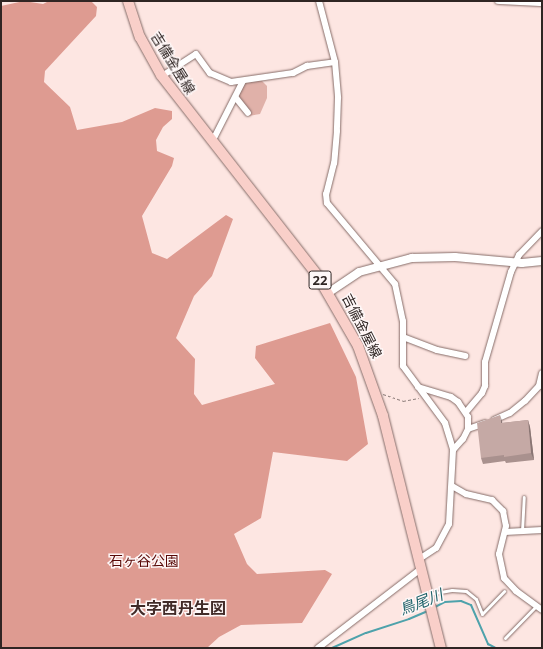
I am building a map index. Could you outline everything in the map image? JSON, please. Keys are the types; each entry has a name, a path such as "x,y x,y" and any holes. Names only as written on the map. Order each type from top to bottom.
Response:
{"main road":[{"name":"吉備金屋線","path":"128,1 140,38 162,76 212,142 307,261 328,293 358,346 375,390 430,598 441,648"}],"street":[{"path":"318,648 421,563 436,548 445,536 449,524 453,450 445,423 404,366 403,321 395,284 348,230 327,203 326,194 334,163 339,117 334,62 320,1"},
{"path":"498,1 542,2"},
{"path":"162,76 196,54 210,73 231,82 293,73 307,66 334,62"},
{"path":"212,142 236,98 243,81"},
{"path":"236,98 248,113"},
{"path":"466,412 482,393 485,386 485,362 504,288 519,255 542,231"},
{"path":"328,293 351,276 380,265 412,258 440,256 515,263 542,260"},
{"path":"403,337 436,350 465,356"},
{"path":"468,429 510,412 541,386 542,373"},
{"path":"418,387 451,397 462,405 466,412 468,429 463,439 453,450"},
{"path":"452,486 466,494 487,498 496,503 505,515 506,532 499,554 504,578 516,591 542,610"},
{"path":"506,532 542,530"}],"lane":[{"path":"522,531 524,497"},
{"path":"430,598 452,590 466,591 476,599 482,614 504,591"},
{"path":"505,638 537,605"}],"path":[{"path":"18,1 37,1"},
{"path":"375,390 403,401 425,397"}],"shaded area":[{"path":"261,80 267,86 267,98 260,114 248,116 236,101 245,83"}],"green space":[{"name":"石ヶ谷公園","path":"24,1 43,4 49,1 91,1 97,7 96,16 45,71 44,82 70,107 77,130 122,122 155,108 172,111 172,119 163,127 156,140 157,151 174,158 172,166 142,216 152,253 167,259 226,215 233,219 212,276 194,296 176,338 195,359 194,394 202,405 275,384 255,358 256,346 330,323 356,377 368,444 347,461 273,452 261,518 234,534 247,564 257,574 325,570 332,574 302,623 241,625 219,637 207,648 1,648 1,6"}],"building":[{"path":"500,415 501,423 528,420 531,453 504,457 504,455 481,458 477,423"}],"waterway":[{"name":"鳥尾川","path":"433,608 445,602 461,601 471,605 488,644 496,648"},
{"name":"鳥尾川","path":"332,648 366,633 428,611"}],"district":[{"name":"大字西丹生図","path":"178,608"}]}
